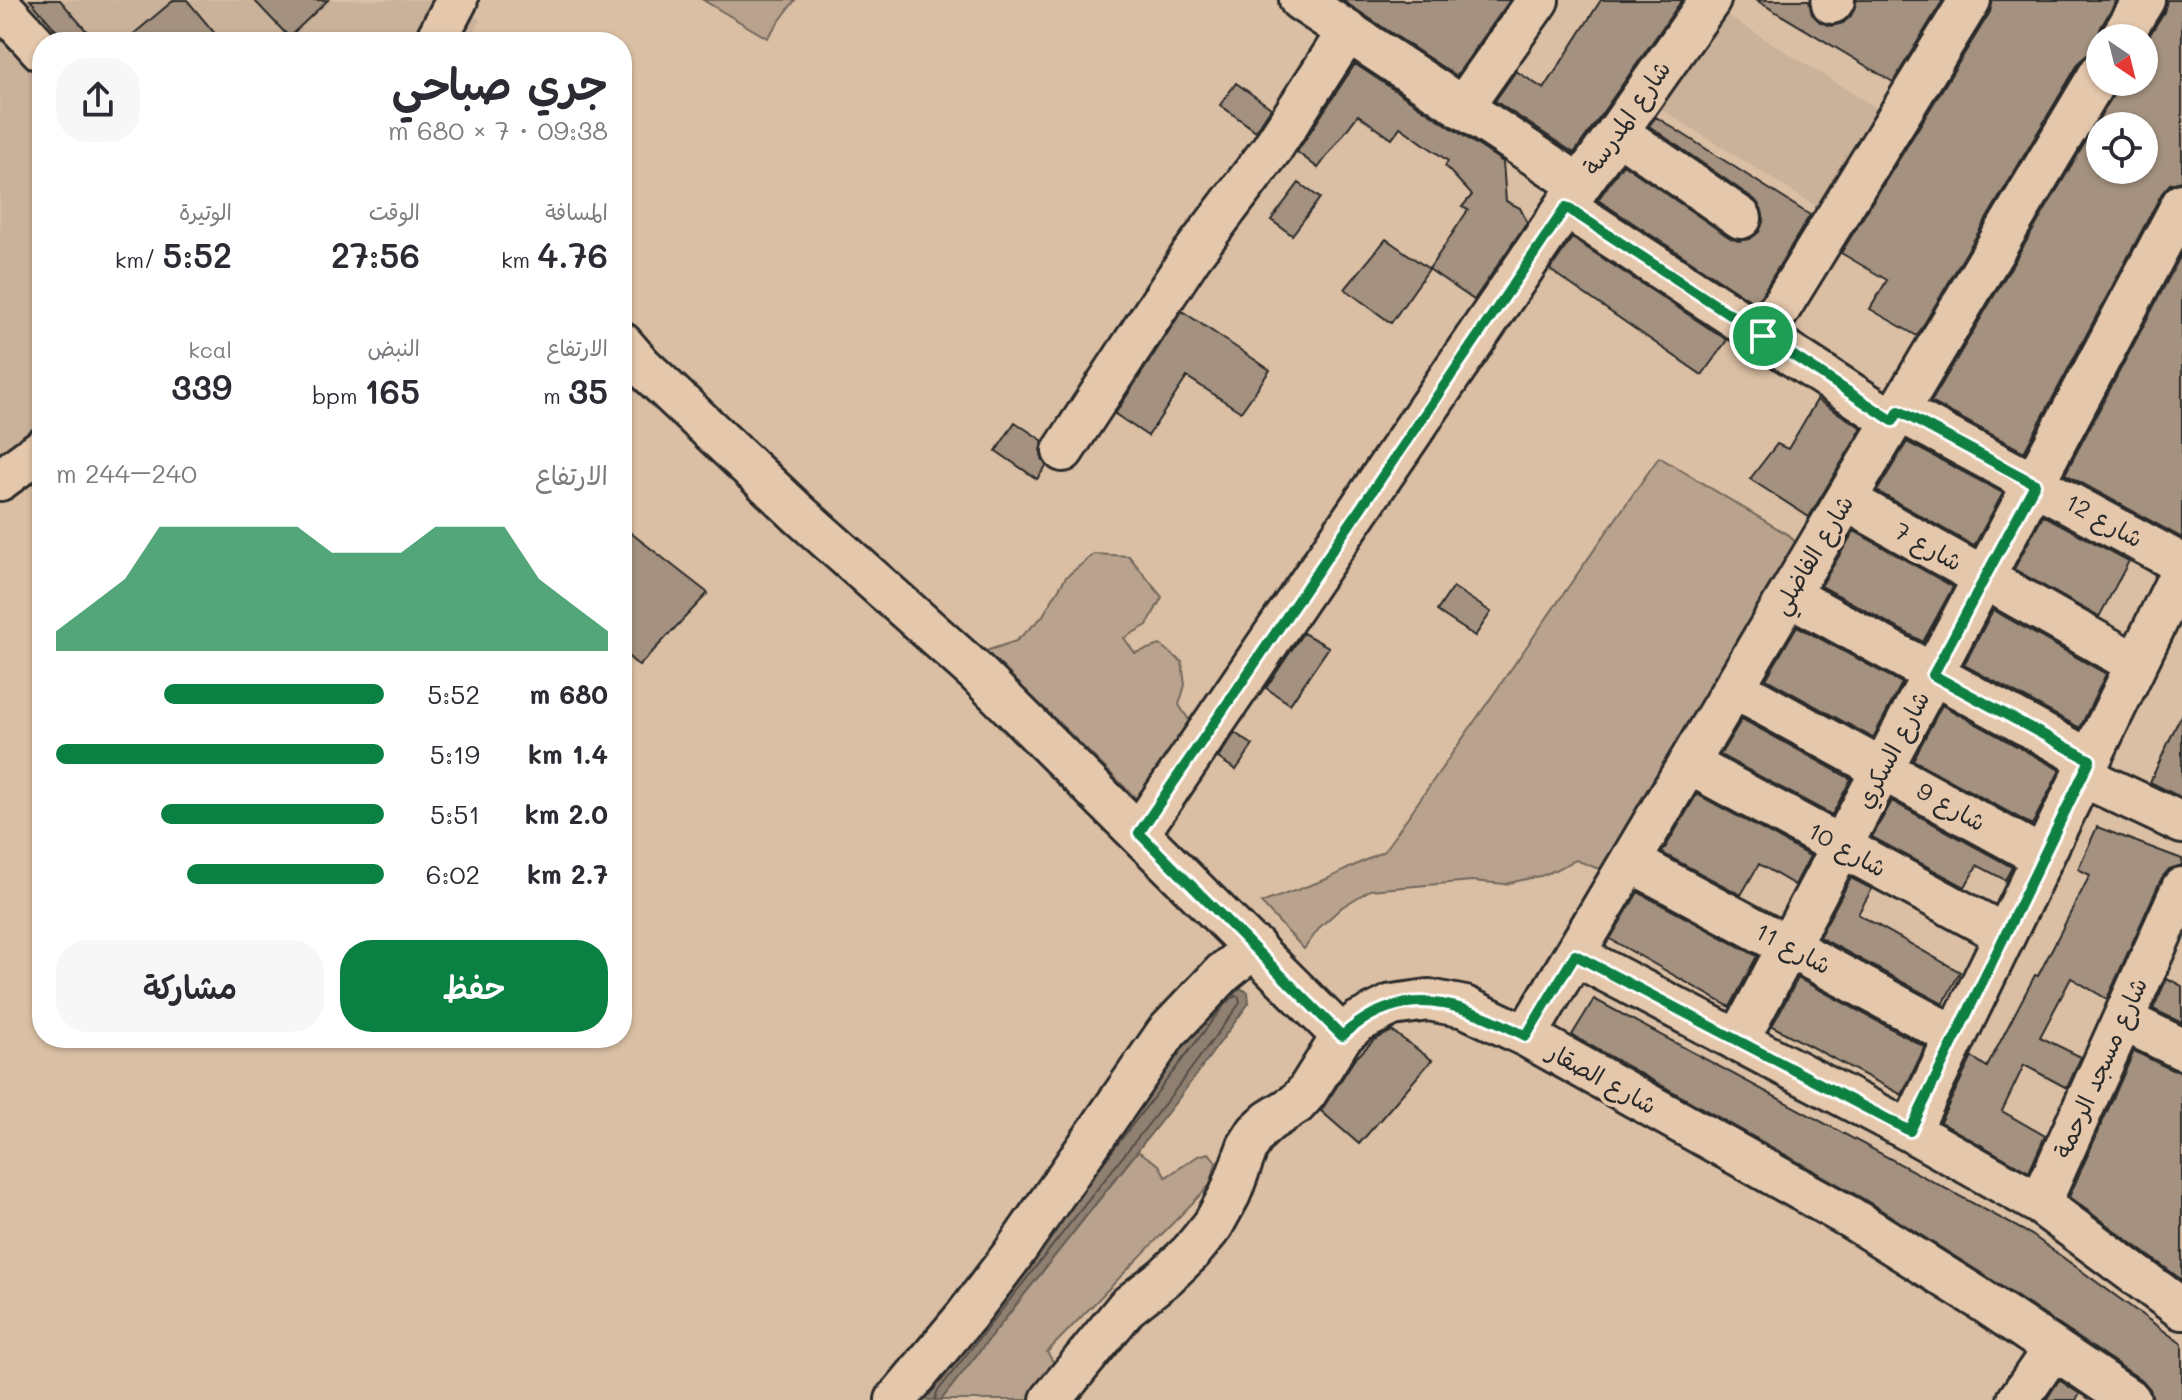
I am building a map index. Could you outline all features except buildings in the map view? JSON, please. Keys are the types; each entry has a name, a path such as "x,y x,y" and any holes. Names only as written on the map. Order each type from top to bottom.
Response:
{"street":[{"path":"440,32 457,0"},
{"name":"شارع 12","path":"1300,0 1462,108 1573,196 1763,336 1896,416 2035,484 2182,567"},
{"path":"1462,108 1538,0"},
{"name":"شارع المدرسة","path":"1139,833 1710,0"},
{"path":"1763,336 1970,0"},
{"path":"2129,24 2144,0"},
{"path":"0,5 32,40"},
{"path":"1063,451 1191,256 1271,150 1347,33"},
{"name":"شارع الفاضلي","path":"1526,1036 2086,96"},
{"path":"1617,132 1741,218"},
{"name":"شارع السكري","path":"1738,1041 2182,204"},
{"path":"632,354 799,514 975,671 1342,1036"},
{"path":"0,480 32,456"},
{"name":"شارع 7","path":"1846,500 2136,664"},
{"path":"1910,1131 2182,567"},
{"path":"1789,595 1933,675 2182,823"},
{"name":"شارع 9","path":"1734,688 2042,857"},
{"name":"شارع 10","path":"1689,764 2005,935"},
{"name":"شارع 11","path":"1631,862 1956,1037"},
{"name":"شارع مسجد الرحمة","path":"2040,1204 2123,1020 2173,933 2182,888"},
{"path":"896,1400 1011,1257 1167,1032 1223,973 1255,947"},
{"path":"1575,955 1910,1131 2040,1204 2182,1309"},
{"name":"شارع الصقار","path":"1051,1400 1110,1324 1165,1277 1205,1234 1230,1194 1248,1146 1257,1132 1306,1093 1342,1036 1358,1022 1392,1005 1429,1000 1465,1007 1526,1036 1851,1218 2130,1400"},
{"path":"2123,1020 2182,1049"},
{"path":"2018,1400 2053,1349"}],"shaded area":[{"path":"4,0 461,0 480,21 474,32 33,32"},
{"path":"703,0 795,0 767,38"},
{"path":"1717,9 1891,117 1830,215 1656,106"},
{"path":"0,31 32,65 32,434 0,458"},
{"path":"1659,457 1790,536 1805,554 1604,871 1576,860 1544,875 1505,884 1472,881 1370,890 1342,907 1321,926 1304,949 1261,903 1327,879 1384,851"},
{"path":"1094,554 1129,556 1162,597 1147,625 1124,638 1135,653 1160,645 1182,662 1185,685 1179,705 1195,729 1143,805 986,651 1016,641 1042,617 1066,577"},
{"path":"1138,1151 1159,1165 1166,1177 1198,1156 1209,1153 1216,1162 1210,1185 1047,1352 1055,1365 1028,1400 941,1400"}],"water":[{"path":"1235,986 1248,992 1249,1003 1179,1098 941,1400 910,1400 1219,997"}],"route":[{"path":"1566,207 1763,336 1893,421 1899,411 2035,484 1933,675 2090,760 1910,1131 1575,955 1526,1036 1465,1007 1429,1000 1392,1005 1358,1022 1342,1036 1139,833 1566,207"}]}
